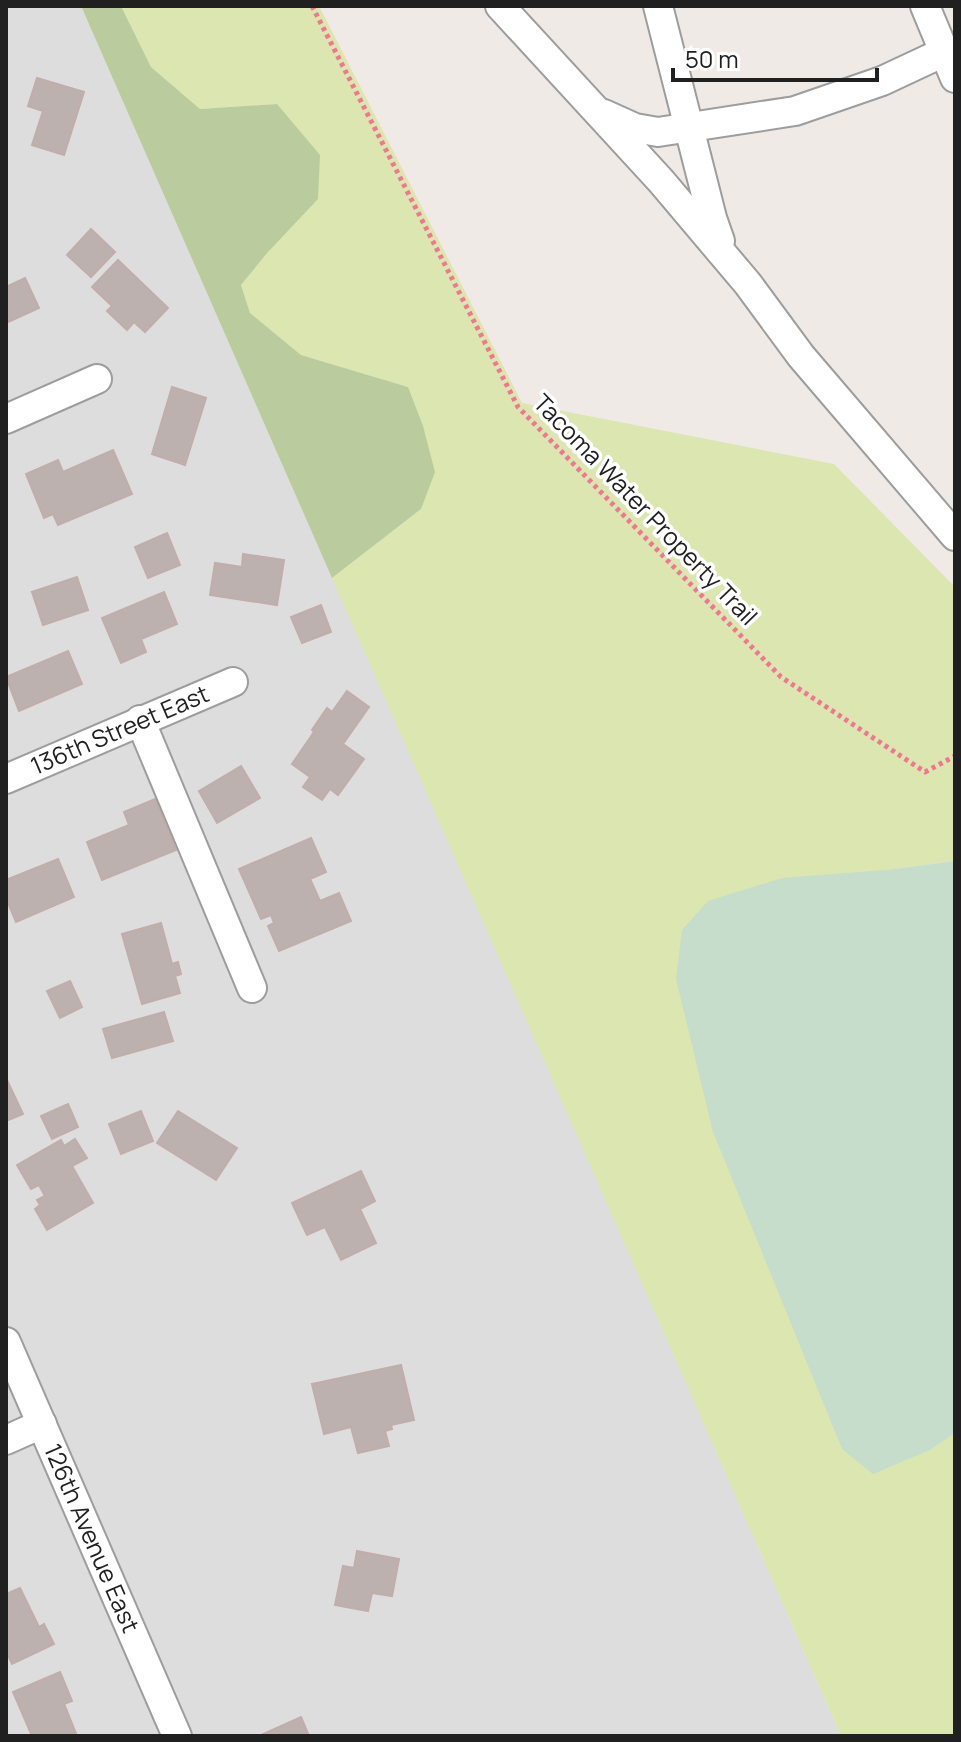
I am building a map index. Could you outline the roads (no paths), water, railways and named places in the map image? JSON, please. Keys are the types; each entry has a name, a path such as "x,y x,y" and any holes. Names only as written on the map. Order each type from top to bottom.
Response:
{"street":[{"path":"500,6 661,181 728,260 801,356 955,536"},
{"path":"658,6 712,218 728,260"},
{"path":"596,110 635,128 658,132 795,111 882,81 950,65 925,6"},
{"path":"6,419 97,379"},
{"name":"136th Street East","path":"6,779 233,682"},
{"path":"140,720 252,988"},
{"name":"126th Avenue East","path":"6,1342 177,1736"},
{"path":"6,1440 42,1424"}]}
